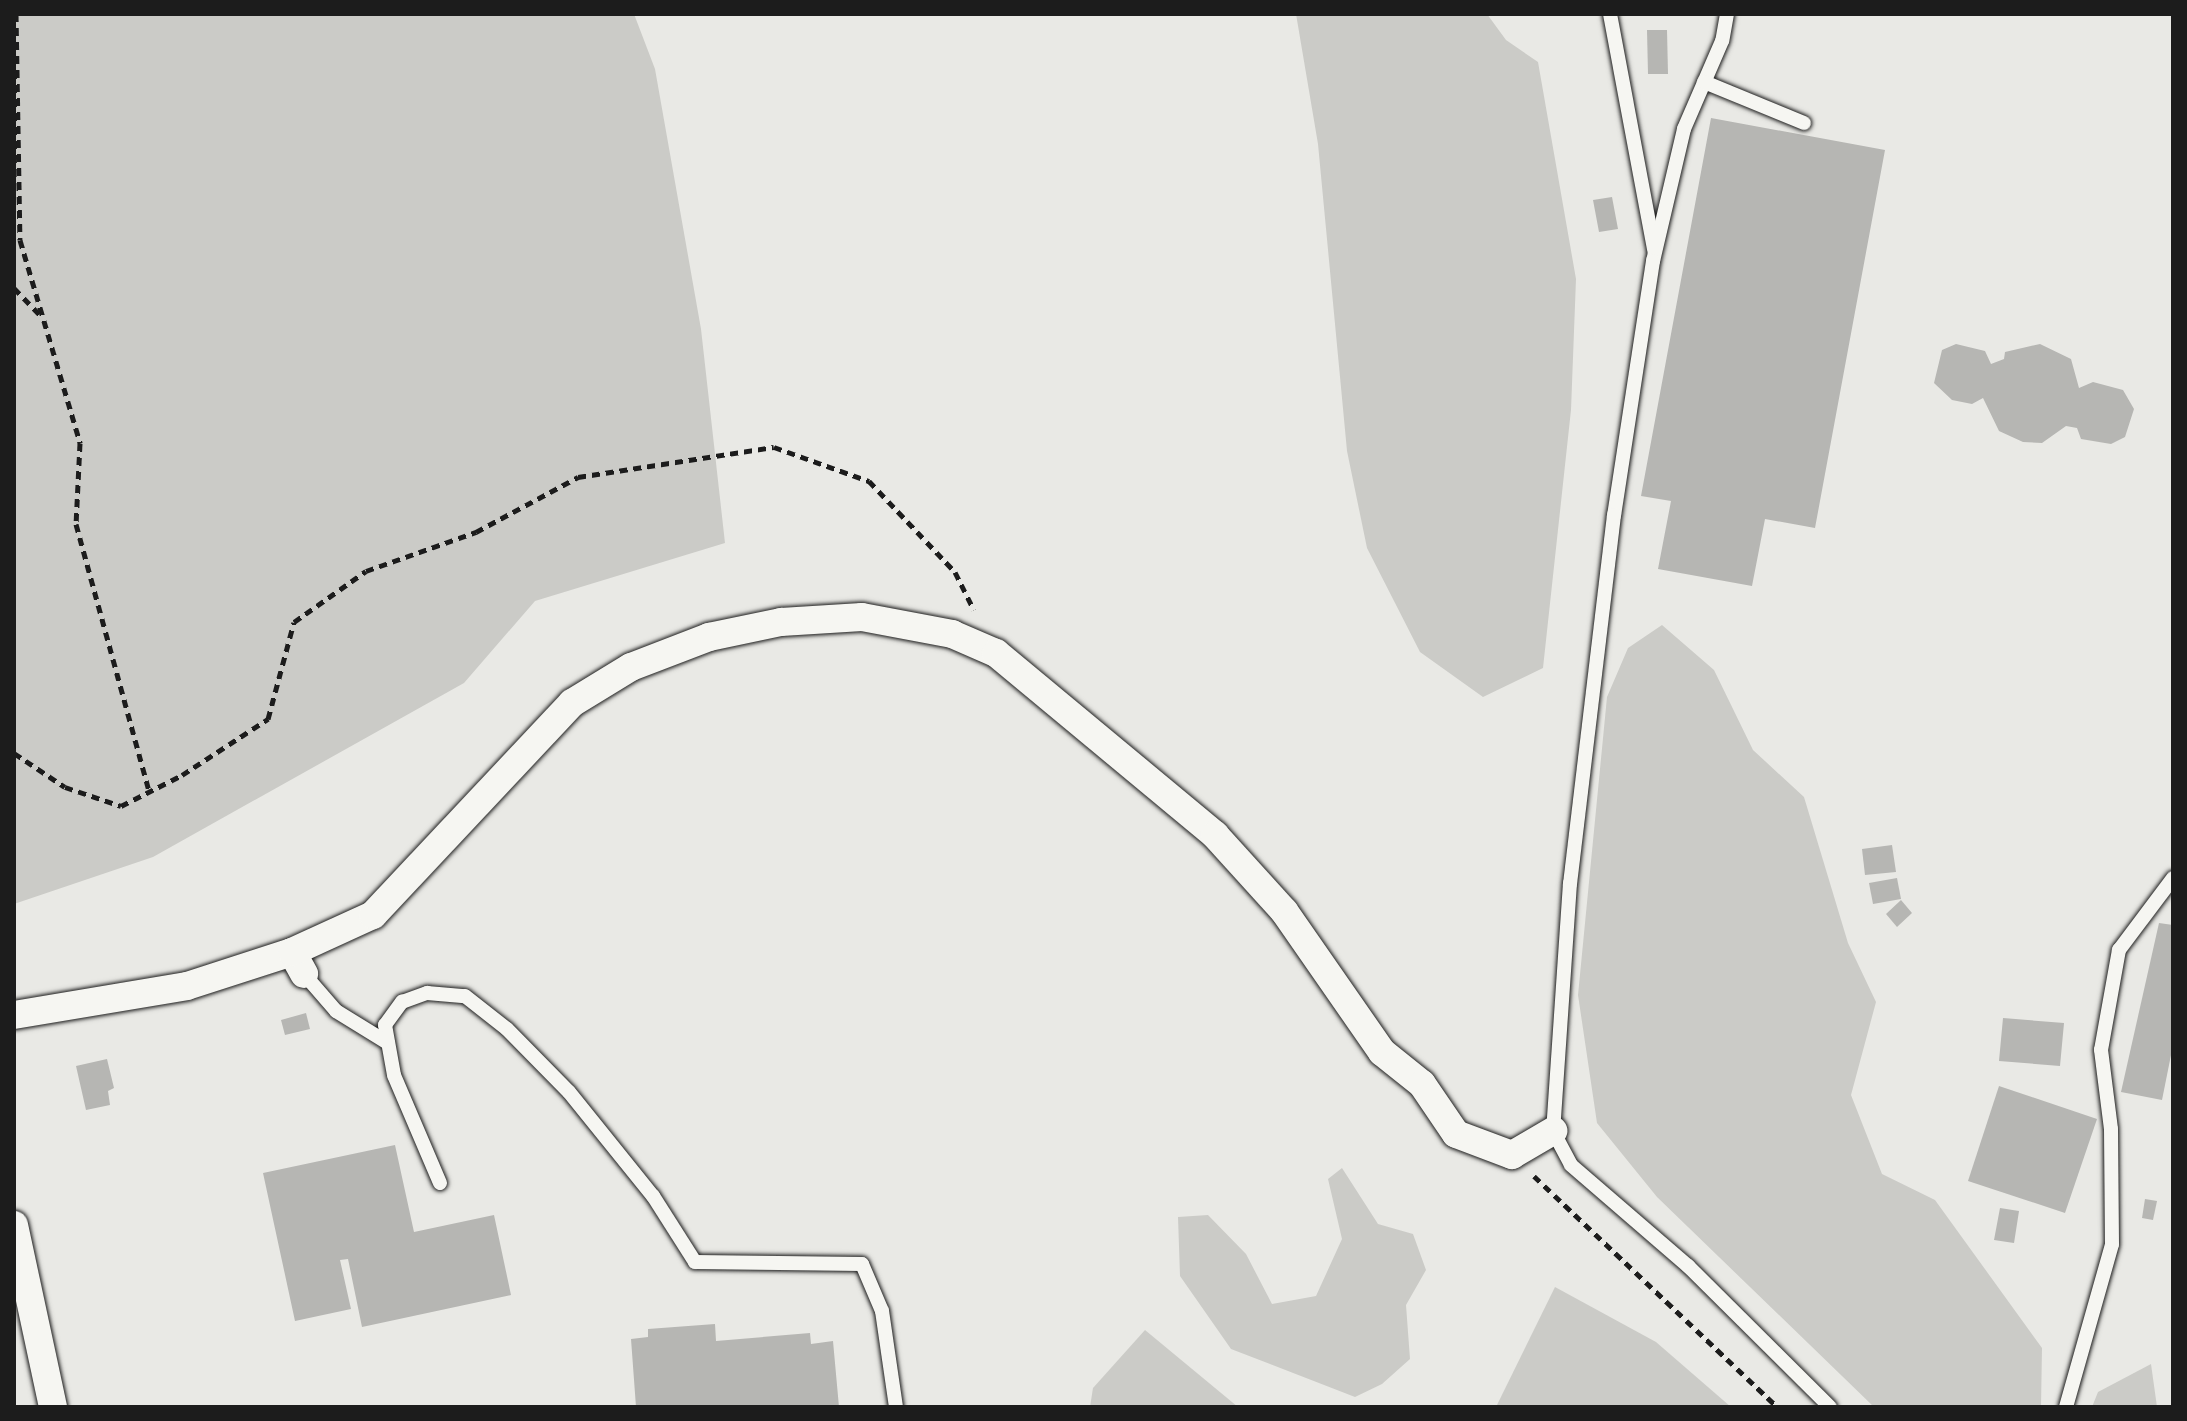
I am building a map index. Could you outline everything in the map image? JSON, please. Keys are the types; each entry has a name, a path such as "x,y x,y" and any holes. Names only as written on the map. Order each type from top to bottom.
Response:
{"street":[{"path":"14,1015 187,986 298,963 373,915 572,703 631,667 709,637 752,628 862,617 952,634 996,653 1215,835 1284,911 1382,1052 1422,1084 1456,1134 1512,1155 1553,1131"},
{"path":"14,1225 53,1407"}],"lane":[{"path":"1610,14 1636,176 1655,254"},
{"path":"1727,14 1722,41 1684,129 1655,254 1614,515 1570,883 1553,1131 1571,1165 1688,1266 1830,1407"},
{"path":"1704,82 1804,123"},
{"path":"2066,1407 2112,1244 2111,1129 2101,1050 2119,950 2173,878"},
{"path":"298,963 336,1011 388,1043"},
{"path":"440,1183 394,1075 385,1025 402,1002 427,993 465,996 507,1029 569,1092 653,1196 695,1262 862,1264 882,1311 896,1407"}],"path":[{"path":"16,14 20,240 80,443 76,524 149,791"},
{"path":"14,288 43,318"},
{"path":"14,753 65,787 121,806 268,719 294,622 366,571 476,532 578,477 774,447 869,481 955,572 996,653"},
{"path":"1512,1155 1777,1407"}],"shaded area":[{"path":"14,14 634,14 655,69 701,329 725,543 535,601 464,683 153,857 14,904"},
{"path":"1296,14 1487,14 1506,40 1538,62 1576,279 1571,410 1543,668 1483,697 1420,652 1367,548 1347,451 1318,144"},
{"path":"1662,625 1714,670 1753,750 1804,797 1848,943 1876,1002 1851,1095 1882,1174 1935,1200 2042,1348 2041,1407 1874,1407 1657,1197 1597,1123 1578,995 1607,697 1628,648"},
{"path":"1342,1168 1378,1224 1413,1234 1426,1270 1406,1305 1410,1359 1382,1384 1355,1397 1231,1349 1180,1276 1178,1217 1208,1215 1246,1254 1272,1304 1316,1296 1342,1239 1328,1179"},
{"path":"1555,1287 1656,1342 1731,1407 1496,1407"},
{"path":"1145,1330 1238,1407 1090,1407 1093,1388"},
{"path":"2151,1364 2157,1407 2092,1407 2098,1392"}],"building":[{"path":"1647,30 1667,30 1668,74 1648,74"},
{"path":"1711,118 1885,150 1815,528 1765,519 1752,586 1658,569 1671,501 1641,496"},
{"path":"1612,197 1618,229 1599,232 1593,200"},
{"path":"1956,344 1985,351 1991,364 2004,359 2005,352 2040,344 2071,359 2079,388 2093,382 2123,390 2134,409 2125,437 2111,444 2081,439 2077,428 2066,426 2042,443 2023,442 1999,431 1983,398 1972,404 1952,400 1934,383 1942,350"},
{"path":"1892,845 1896,872 1865,875 1862,849"},
{"path":"1897,878 1901,899 1873,904 1869,883"},
{"path":"1901,900 1912,913 1897,927 1886,914"},
{"path":"2159,923 2173,925 2173,1045 2162,1100 2121,1092"},
{"path":"306,1013 310,1029 285,1035 281,1020"},
{"path":"2003,1018 2064,1023 2060,1066 1999,1061"},
{"path":"107,1059 114,1088 108,1091 110,1105 86,1110 76,1066"},
{"path":"1999,1086 2097,1119 2065,1213 1968,1181"},
{"path":"395,1145 414,1232 494,1215 511,1295 362,1327 348,1259 340,1260 351,1309 295,1321 263,1173"},
{"path":"2145,1199 2157,1201 2153,1220 2142,1218"},
{"path":"2000,1208 2019,1211 2014,1243 1994,1240"},
{"path":"715,1324 716,1341 810,1333 811,1344 833,1341 839,1407 636,1407 631,1339 648,1337 648,1329"}]}
